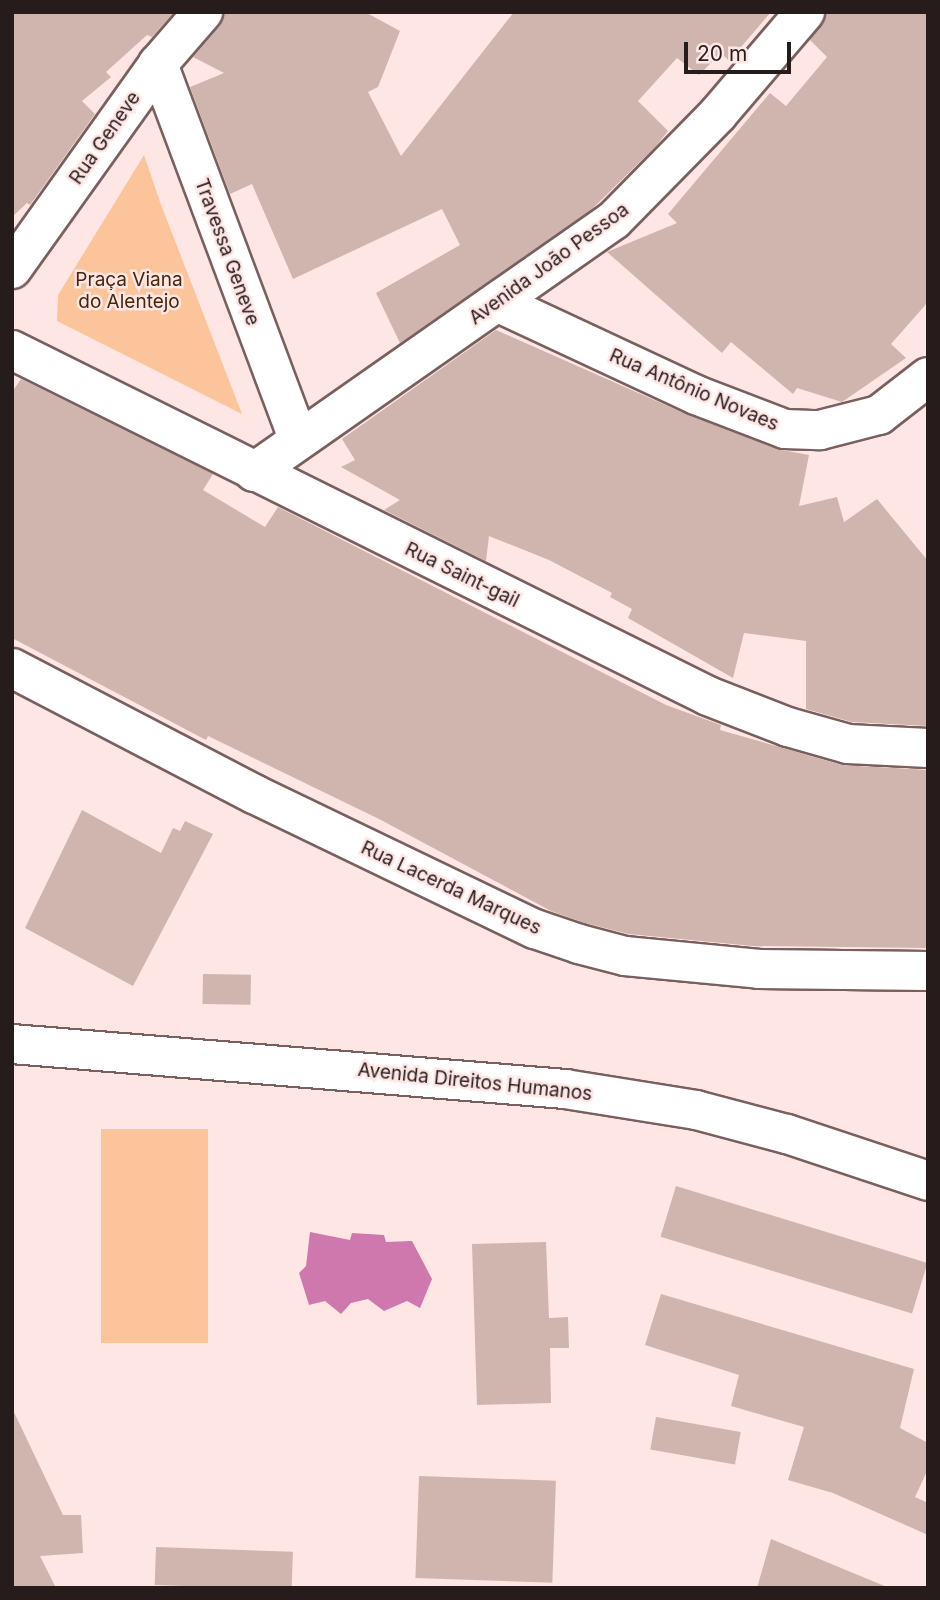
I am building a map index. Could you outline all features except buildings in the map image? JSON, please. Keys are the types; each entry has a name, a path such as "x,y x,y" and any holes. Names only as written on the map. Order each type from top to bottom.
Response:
{"street":[{"name":"Rua Geneve","path":"12,269 158,64 203,12"},
{"name":"Avenida João Pessoa","path":"254,472 298,439 581,246 654,184 805,12"},
{"name":"Travessa Geneve","path":"158,64 298,439"},
{"name":"Rua Antônio Novaes","path":"499,303 696,395 785,429 820,430 879,415 928,377"},
{"name":"Rua Saint-gail","path":"12,350 708,696 788,727 848,744 928,748"},
{"name":"Rua Lacerda Marques","path":"12,668 254,794 535,929 579,944 625,956 759,969 928,971"},
{"name":"Avenida Direitos Humanos","path":"12,1044 565,1089 696,1110 788,1134 928,1181"}],"green space":[{"name":"Praça Viana do Alentejo","path":"144,155 242,414 57,321 58,295"},
{"path":"101,1129 208,1129 208,1343 101,1343"}],"shaded area":[{"path":"310,1232 350,1240 352,1233 384,1235 386,1242 412,1241 432,1279 420,1308 407,1301 384,1311 368,1299 351,1303 341,1314 325,1301 309,1305 299,1273 306,1266"}]}
